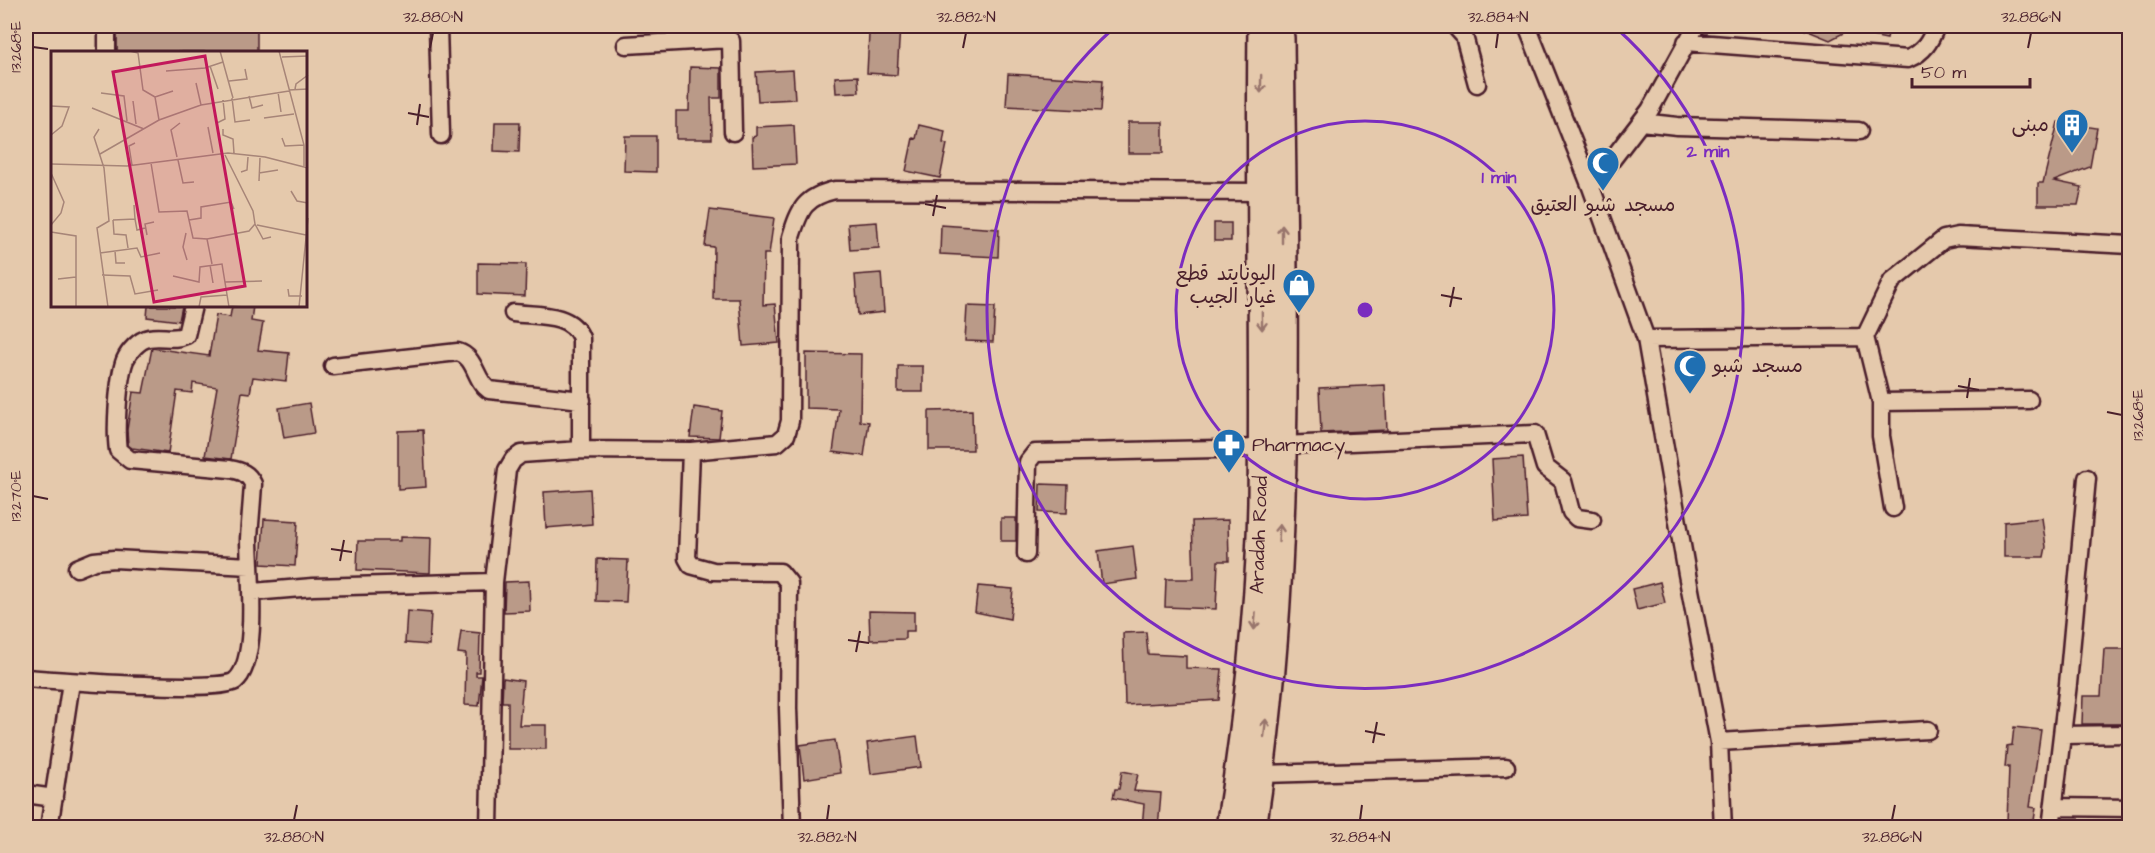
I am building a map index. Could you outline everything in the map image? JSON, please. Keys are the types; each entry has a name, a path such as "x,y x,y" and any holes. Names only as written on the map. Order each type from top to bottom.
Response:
{"main road":[{"name":"Aradah Road","path":"1252,828 1260,774 1274,636 1271,192 1262,26"},
{"name":"Aradah Road","path":"1271,192 1280,26"},
{"name":"Aradah Road","path":"1230,828 1253,640 1262,504 1272,446"}],"street":[{"path":"107,26 107,51"},
{"path":"438,26 441,135"},
{"path":"1455,26 1464,36 1477,84"},
{"path":"1527,26 1591,187 1646,339 1680,541 1719,742 1723,828"},
{"path":"1591,187 1650,110 1696,26"},
{"path":"1686,42 1908,59 1921,53 1930,41 1936,26"},
{"path":"626,45 688,33 731,41 733,132"},
{"path":"1641,122 1677,126 1859,131"},
{"path":"489,828 494,582 507,470 513,460 521,454 581,450 691,451 777,443 786,435 790,422 791,237 799,212 816,195 835,190 1271,192"},
{"path":"1893,508 1881,436 1881,402 1865,337 1892,281 1944,238 1958,236 2130,245"},
{"path":"26,678 165,686 224,685 233,683 244,667 253,592 250,566 253,484 246,474 230,469 130,460 118,450 122,373 126,359 132,349 150,337 174,339 186,335 193,308"},
{"path":"513,313 572,323 581,338 581,450"},
{"path":"1646,339 1865,337"},
{"path":"333,366 458,352 469,358 483,386 489,390 582,400"},
{"path":"1881,402 2029,400"},
{"path":"1026,554 1028,462 1035,453 1272,446 1535,434 1545,467 1563,481 1571,512 1577,518 1592,520"},
{"path":"691,451 687,558 691,565 713,571 780,572 789,583 788,708 792,828"},
{"path":"2051,828 2086,478"},
{"path":"77,568 94,561 114,559 250,566"},
{"path":"253,592 313,587 494,582"},
{"path":"49,828 71,682"},
{"path":"1719,742 1928,730"},
{"path":"2062,735 2130,734"},
{"path":"1260,774 1506,767"},
{"path":"26,794 54,798"},
{"path":"2054,807 2130,808"}],"building":[{"path":"117,26 199,26 198,29 257,30 257,51 117,51"},
{"path":"881,26 900,26 897,75 867,73 869,34 880,35"},
{"path":"1796,26 1889,26 1887,39 1847,31 1830,40"},
{"path":"690,67 721,68 721,98 711,98 712,139 676,139 676,111 689,111"},
{"path":"793,70 795,99 758,101 756,72"},
{"path":"1008,74 1103,80 1101,111 1006,106"},
{"path":"858,76 859,92 836,93 835,77"},
{"path":"495,122 520,122 519,152 494,151"},
{"path":"1128,122 1163,122 1163,153 1128,153"},
{"path":"2058,122 2097,128 2090,167 2054,181 2082,187 2078,205 2038,205 2038,183 2043,183"},
{"path":"794,125 796,164 753,166 752,137 756,136 756,127"},
{"path":"919,125 945,131 943,143 947,144 940,178 906,171 913,138 916,139"},
{"path":"625,136 656,136 656,172 624,171"},
{"path":"710,210 774,218 769,254 764,254 763,305 775,304 779,343 743,346 739,299 713,299 714,247 705,246"},
{"path":"877,222 879,248 850,250 848,224"},
{"path":"1214,223 1231,223 1231,241 1214,241"},
{"path":"941,225 999,229 998,257 940,254"},
{"path":"478,263 526,264 525,296 478,294"},
{"path":"881,273 884,312 858,315 855,275"},
{"path":"967,306 995,307 993,342 965,341"},
{"path":"148,308 182,308 179,321 147,317"},
{"path":"232,308 253,308 251,321 263,323 258,350 289,353 286,381 253,377 250,393 242,392 231,459 205,456 217,387 193,383 192,393 177,391 168,453 132,448 128,445 127,430 133,392 143,393 152,348 209,356 216,315 230,317"},
{"path":"806,353 861,354 860,421 869,422 864,456 833,452 839,409 806,408"},
{"path":"898,366 923,366 923,392 898,392"},
{"path":"1385,385 1387,430 1321,433 1319,388"},
{"path":"309,403 314,433 284,438 279,408"},
{"path":"694,407 722,411 719,438 690,437"},
{"path":"972,410 973,450 929,450 929,411"},
{"path":"423,430 426,487 398,489 398,431"},
{"path":"1523,457 1527,519 1495,521 1492,459"},
{"path":"1040,484 1068,485 1067,513 1039,512"},
{"path":"590,489 592,524 546,528 544,492"},
{"path":"1001,518 1016,518 1016,541 1001,541"},
{"path":"2042,518 2046,547 2044,557 2004,557 2004,522"},
{"path":"264,519 298,521 295,566 261,564"},
{"path":"1228,520 1229,561 1218,561 1216,609 1165,607 1166,579 1194,579 1192,521"},
{"path":"400,537 431,538 430,573 357,570 358,541 400,541"},
{"path":"1133,546 1137,579 1102,584 1098,551"},
{"path":"597,559 628,560 626,602 596,601"},
{"path":"529,581 530,611 504,612 505,582"},
{"path":"1660,582 1665,603 1637,610 1632,589"},
{"path":"978,586 1013,589 1010,619 975,612"},
{"path":"407,611 431,613 429,645 405,643"},
{"path":"869,611 914,612 914,631 905,631 905,639 870,640"},
{"path":"461,631 480,633 479,672 476,672 476,676 482,676 479,706 465,705 466,654 458,653"},
{"path":"1146,632 1148,654 1186,656 1186,668 1222,669 1219,700 1125,705 1123,633"},
{"path":"2104,649 2130,649 2127,724 2082,724 2083,696 2101,696"},
{"path":"503,678 523,681 519,725 546,725 546,749 508,749 508,702 502,702"},
{"path":"2014,727 2041,730 2030,807 2036,808 2034,820 2007,822 2009,767 2005,767 2007,746 2012,745"},
{"path":"917,736 921,767 871,774 867,743"},
{"path":"835,740 840,773 804,779 800,745"},
{"path":"1122,771 1138,774 1134,791 1161,793 1158,828 1142,828 1144,804 1113,798 1115,789 1119,789"}],"place":[{"name":"مبنى","path":"2072,154"},
{"name":"مسجد شبو العتيق","path":"1603,192"},
{"name":"اليونايتد قطع غيار الجيب","path":"1299,314"},
{"name":"مسجد شبو","path":"1690,395"},
{"name":"Pharmacy","path":"1229,474"}]}
